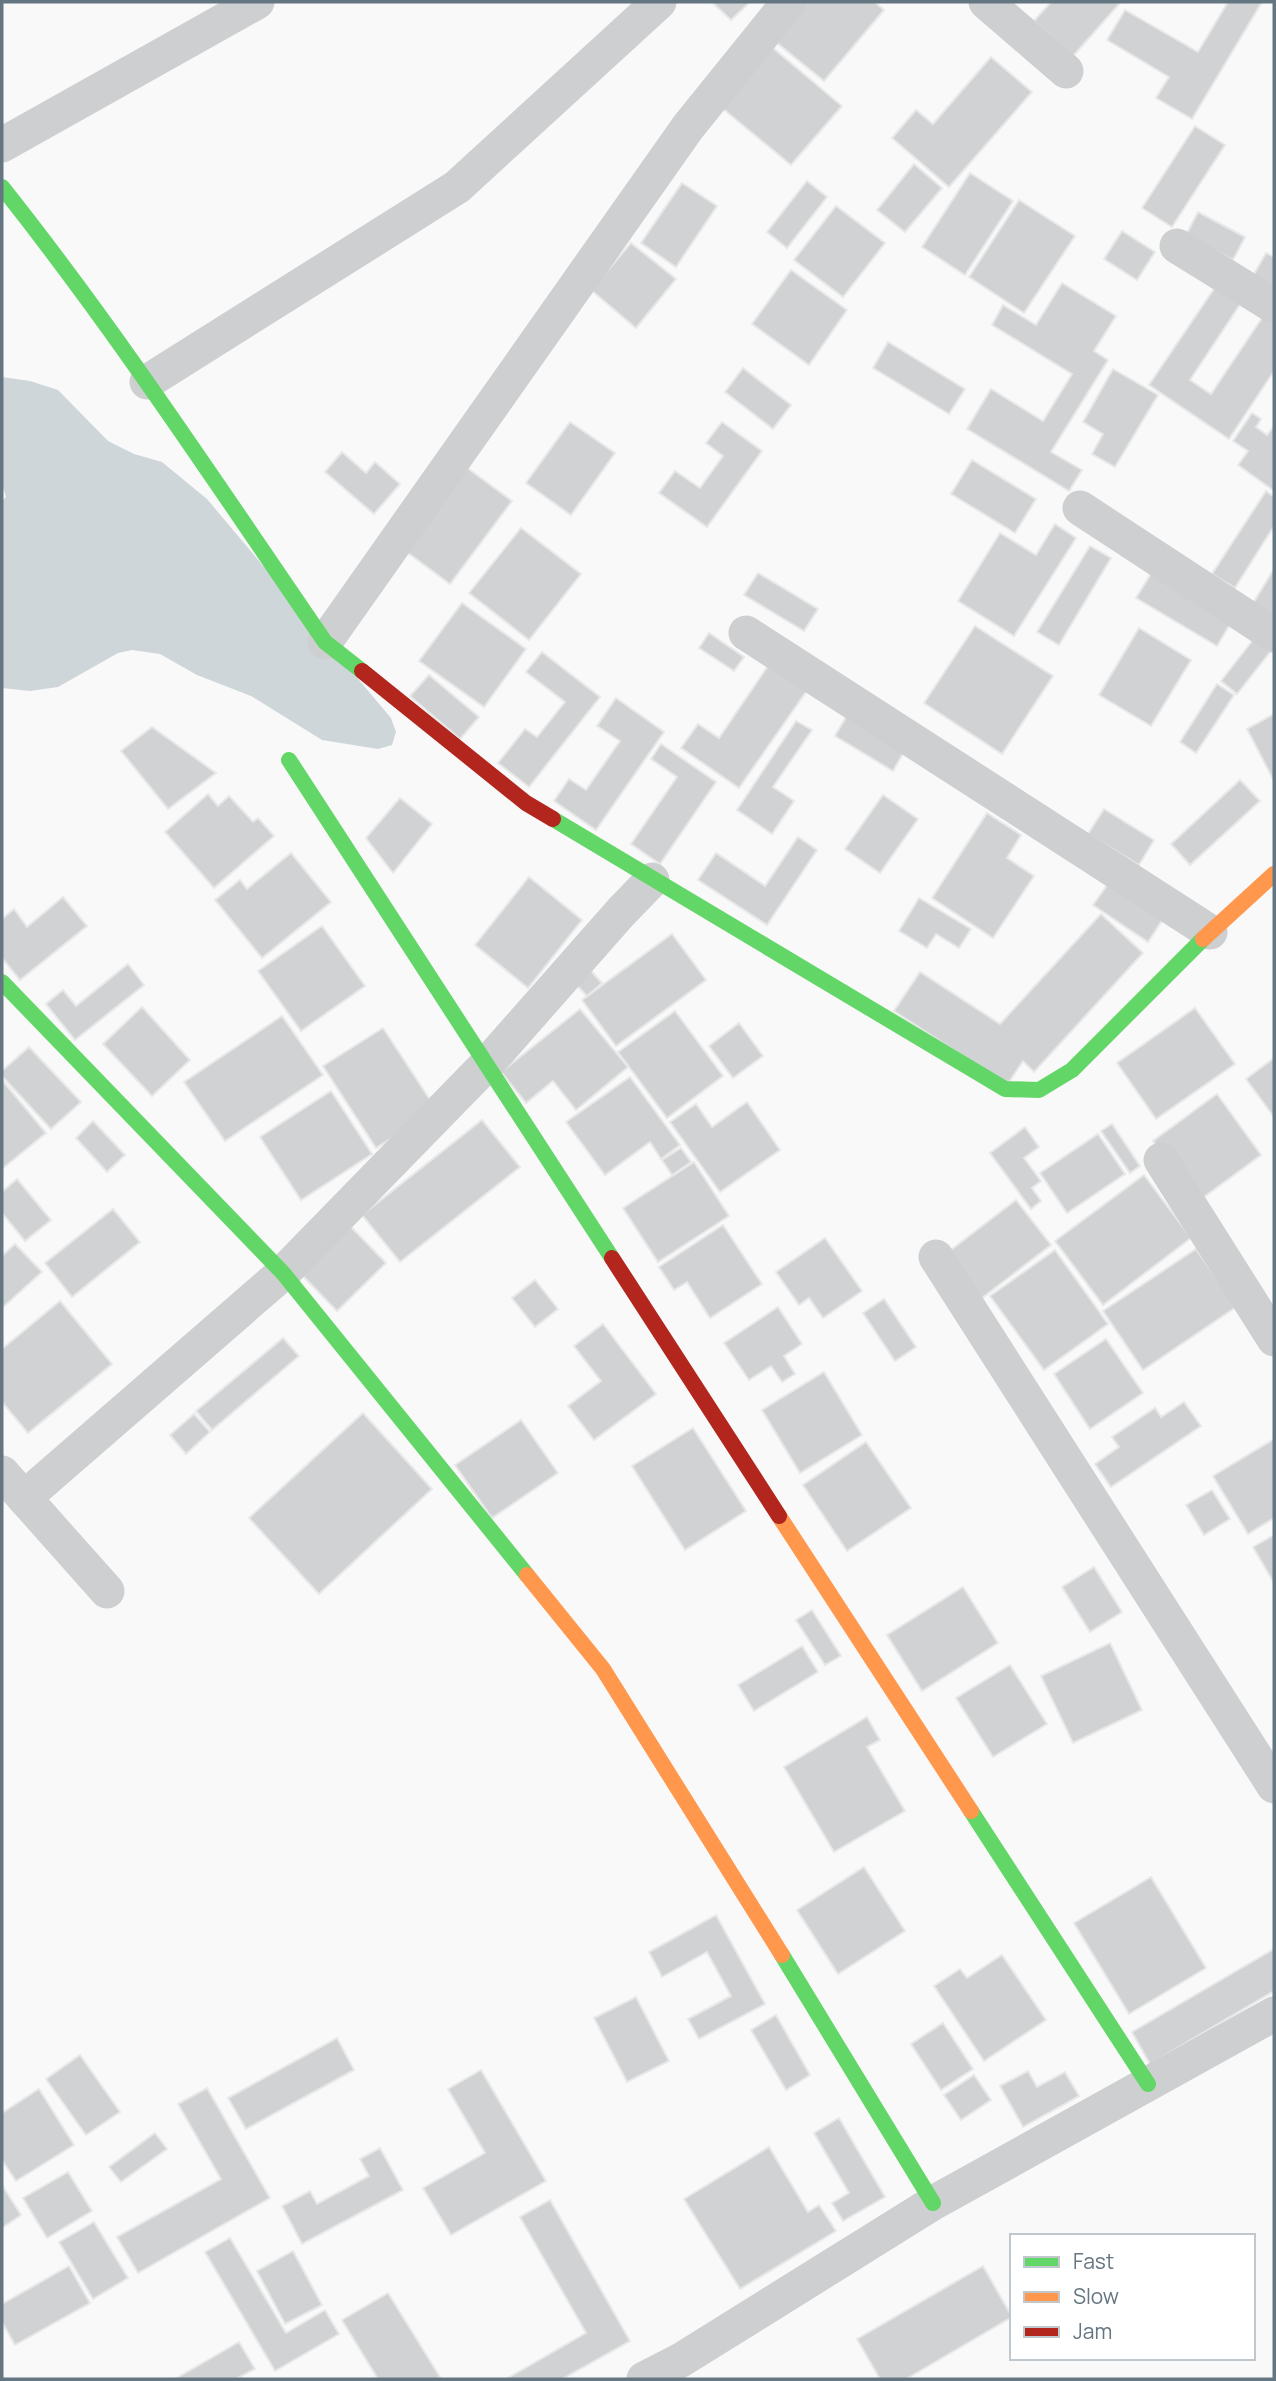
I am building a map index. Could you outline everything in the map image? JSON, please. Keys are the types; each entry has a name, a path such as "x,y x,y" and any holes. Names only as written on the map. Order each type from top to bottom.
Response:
{"street":[{"path":"2,145 257,2"},
{"path":"148,382 457,187 659,2"},
{"path":"325,642 688,127 789,2"},
{"path":"986,2 1066,71"},
{"path":"2,187 56,255 148,382 325,642 526,803 1005,1089 1039,1090 1072,1070 1210,932 1274,874"},
{"path":"1177,246 1274,306"},
{"path":"1080,508 1274,635"},
{"path":"746,633 1210,932"},
{"path":"289,760 1148,2084"},
{"path":"107,1591 13,1485 282,1273 487,1065 652,880"},
{"path":"2,982 282,1273 603,1669 743,1890 933,2203"},
{"path":"1161,1160 1274,1339"},
{"path":"936,1257 1274,1786"},
{"path":"644,2379 681,2360 933,2203 1274,2014"}],"shaded area":[{"path":"2,377 30,381 58,390 108,441 134,454 162,462 207,499 391,718 396,732 392,745 378,749 322,740 251,696 197,675 160,654 132,650 118,653 58,687 30,691 2,688 2,501 6,497 2,484"}],"building":[{"path":"712,2 750,2 731,20"},
{"path":"802,2 875,2 884,10 824,81 771,38"},
{"path":"1051,2 1121,2 1073,56 1034,21"},
{"path":"1228,2 1262,2 1192,119 1156,98 1169,77 1107,40 1125,10 1198,52"},
{"path":"767,43 842,106 791,165 716,103"},
{"path":"991,57 1032,92 949,187 892,138 916,110 933,124"},
{"path":"1195,126 1225,145 1172,227 1142,208"},
{"path":"914,164 942,188 905,232 877,210"},
{"path":"970,173 1013,201 965,275 922,247"},
{"path":"807,181 827,197 787,248 767,232"},
{"path":"682,183 717,206 676,267 641,243"},
{"path":"1019,200 1075,236 1024,313 969,277"},
{"path":"836,206 885,243 843,297 794,260"},
{"path":"1198,212 1245,237 1233,260 1186,235"},
{"path":"1122,231 1155,252 1137,280 1104,259"},
{"path":"631,243 676,279 636,328 591,290"},
{"path":"1266,253 1274,257 1274,289 1253,276"},
{"path":"791,270 847,310 809,365 752,324"},
{"path":"1062,283 1116,316 1094,351 1108,360 1051,452 1082,470 1069,491 967,429 991,389 1043,421 1072,374 992,325 1003,305 1036,325"},
{"path":"1218,283 1243,300 1190,380 1211,394 1264,315 1274,322 1274,371 1229,439 1149,385"},
{"path":"888,342 965,389 949,414 873,368"},
{"path":"743,368 791,405 773,429 725,392"},
{"path":"1113,369 1158,395 1115,467 1092,454 1103,434 1083,422"},
{"path":"1252,413 1261,419 1256,427 1267,435 1274,426 1274,491 1238,465 1248,451 1233,441"},
{"path":"570,422 615,453 571,515 526,483"},
{"path":"722,422 762,451 707,527 659,493 675,471 700,488 723,456 706,443"},
{"path":"342,452 366,473 375,462 400,484 374,514 325,472"},
{"path":"972,460 1036,499 1015,533 951,494"},
{"path":"462,464 512,501 450,584 400,547"},
{"path":"1266,491 1274,497 1274,526 1235,588 1212,574"},
{"path":"1055,524 1076,538 1014,636 958,601 1000,533 1036,555"},
{"path":"521,528 581,574 529,640 469,593"},
{"path":"1090,546 1111,558 1059,645 1037,632"},
{"path":"1154,569 1235,616 1217,646 1136,598"},
{"path":"1274,569 1274,618 1252,605"},
{"path":"758,573 818,609 804,631 744,595"},
{"path":"462,603 526,649 484,707 419,661"},
{"path":"975,626 1053,676 1002,754 924,703"},
{"path":"1139,628 1191,660 1151,726 1099,695"},
{"path":"709,633 744,657 734,671 699,648"},
{"path":"1253,640 1270,652 1237,694 1221,681"},
{"path":"542,652 600,697 529,787 498,763 525,729 537,737 565,702 526,672"},
{"path":"770,663 808,689 739,788 681,748 698,724 719,738"},
{"path":"429,675 479,717 460,739 410,696"},
{"path":"1217,684 1234,695 1196,753 1180,742"},
{"path":"616,698 664,732 596,830 554,801 569,779 586,790 620,741 597,726"},
{"path":"852,707 910,741 893,771 835,736"},
{"path":"1274,714 1274,781 1247,729"},
{"path":"796,721 812,730 773,787 794,801 772,834 737,810"},
{"path":"152,727 216,773 168,809 121,751"},
{"path":"661,744 716,782 660,864 631,844 677,777 651,759"},
{"path":"1240,780 1260,801 1190,865 1171,844"},
{"path":"208,794 218,806 229,796 253,822 258,818 274,836 214,888 165,832"},
{"path":"883,795 918,819 880,873 845,849"},
{"path":"400,798 432,824 393,873 366,838"},
{"path":"1104,809 1154,840 1139,865 1088,834"},
{"path":"987,813 1021,835 1007,858 1034,876 993,938 932,898"},
{"path":"798,837 817,850 767,925 698,880 716,853 765,886"},
{"path":"291,853 331,902 262,958 215,900 240,880 247,889"},
{"path":"529,877 582,920 528,988 475,945"},
{"path":"1113,877 1167,913 1148,942 1093,905"},
{"path":"63,897 87,926 20,980 2,958 2,919 14,909 27,927"},
{"path":"919,898 971,929 959,948 936,934 927,948 899,931"},
{"path":"1101,914 1143,953 1034,1072 1023,1061 1007,1085 894,1011 920,972 1000,1024"},
{"path":"322,926 365,986 301,1031 258,971"},
{"path":"672,934 706,980 616,1046 582,1000"},
{"path":"583,962 602,983 587,996 568,976"},
{"path":"128,964 144,985 75,1040 46,1004 63,990 76,1006"},
{"path":"142,1007 190,1060 152,1096 103,1044"},
{"path":"1195,1008 1235,1064 1156,1119 1117,1063"},
{"path":"580,1009 628,1067 576,1110 553,1081 526,1103 501,1072"},
{"path":"675,1011 723,1076 667,1118 618,1052"},
{"path":"282,1016 323,1075 225,1141 184,1082"},
{"path":"739,1023 763,1056 733,1078 709,1046"},
{"path":"383,1028 436,1109 376,1148 323,1066"},
{"path":"29,1047 81,1102 51,1129 2,1076 2,1071"},
{"path":"1274,1058 1274,1117 1246,1079"},
{"path":"630,1077 680,1145 661,1159 650,1142 605,1175 566,1122"},
{"path":"2,1080 46,1133 2,1169"},
{"path":"331,1091 372,1154 301,1200 260,1137"},
{"path":"1217,1094 1261,1155 1197,1202 1153,1141"},
{"path":"747,1102 780,1150 720,1192 670,1122 696,1104 712,1127"},
{"path":"482,1120 520,1167 400,1262 362,1215"},
{"path":"93,1121 125,1155 107,1172 76,1138"},
{"path":"1112,1124 1140,1166 1130,1173 1101,1131"},
{"path":"1025,1127 1039,1147 1024,1158 1041,1181 1032,1188 1041,1201 1031,1209 990,1153"},
{"path":"1098,1134 1125,1174 1067,1213 1040,1173"},
{"path":"681,1148 691,1162 672,1175 662,1160"},
{"path":"694,1162 729,1216 658,1262 623,1208"},
{"path":"1144,1175 1191,1238 1103,1305 1055,1241"},
{"path":"17,1179 51,1220 25,1241 2,1213 2,1192"},
{"path":"1016,1200 1051,1245 982,1298 947,1253"},
{"path":"113,1209 140,1242 72,1297 45,1263"},
{"path":"723,1225 762,1284 710,1318 687,1282 674,1290 659,1267"},
{"path":"350,1226 386,1263 337,1311 301,1274"},
{"path":"825,1238 862,1291 823,1318 809,1298 799,1305 776,1272"},
{"path":"15,1244 42,1272 2,1308 2,1256"},
{"path":"1196,1249 1236,1307 1143,1370 1103,1311"},
{"path":"1055,1250 1108,1324 1044,1370 990,1296"},
{"path":"535,1280 558,1309 535,1327 512,1298"},
{"path":"884,1299 916,1347 895,1361 863,1313"},
{"path":"60,1301 112,1364 28,1433 2,1402 2,1349"},
{"path":"778,1307 802,1344 784,1356 795,1374 782,1382 771,1366 749,1380 724,1343"},
{"path":"603,1324 656,1394 594,1440 568,1406 601,1381 574,1346"},
{"path":"283,1338 299,1356 212,1430 196,1411"},
{"path":"1106,1339 1143,1393 1090,1429 1054,1374"},
{"path":"824,1372 862,1435 800,1473 762,1410"},
{"path":"1184,1402 1201,1426 1111,1487 1095,1464 1119,1447 1112,1437 1155,1408 1161,1417"},
{"path":"363,1413 432,1489 319,1594 249,1518"},
{"path":"194,1414 210,1432 186,1454 170,1435"},
{"path":"521,1420 558,1473 492,1518 455,1465"},
{"path":"693,1428 746,1511 685,1550 632,1466"},
{"path":"1274,1439 1274,1518 1248,1534 1213,1476"},
{"path":"866,1442 911,1508 847,1551 803,1485"},
{"path":"1212,1490 1230,1519 1204,1535 1186,1505"},
{"path":"1274,1535 1274,1583 1253,1547"},
{"path":"1094,1567 1122,1612 1090,1632 1062,1587"},
{"path":"963,1587 998,1643 922,1691 887,1635"},
{"path":"812,1610 841,1656 825,1665 796,1620"},
{"path":"1110,1643 1142,1710 1073,1743 1041,1676"},
{"path":"802,1646 818,1672 754,1711 738,1685"},
{"path":"1010,1665 1047,1724 993,1757 956,1698"},
{"path":"867,1717 880,1740 867,1747 905,1811 834,1852 784,1767"},
{"path":"864,1867 905,1931 838,1974 797,1910"},
{"path":"1151,1877 1206,1968 1129,2014 1074,1923"},
{"path":"716,1915 765,2004 699,2039 688,2019 731,1996 707,1952 662,1977 649,1952"},
{"path":"1274,1949 1274,1991 1150,2064 1132,2032"},
{"path":"1002,1955 1046,2020 984,2061 934,1986 960,1969 967,1978"},
{"path":"636,1997 669,2061 627,2082 594,2018"},
{"path":"776,2015 810,2075 786,2090 751,2030"},
{"path":"943,2023 973,2069 941,2090 911,2044"},
{"path":"337,2038 354,2070 246,2129 228,2098"},
{"path":"80,2055 120,2112 86,2135 46,2079"},
{"path":"481,2070 546,2181 451,2235 423,2188 485,2153 448,2089"},
{"path":"1028,2071 1037,2087 1065,2072 1079,2096 1023,2127 1000,2086"},
{"path":"974,2075 991,2100 961,2120 944,2095"},
{"path":"207,2088 270,2198 138,2273 117,2237 221,2179 178,2104"},
{"path":"39,2089 74,2145 16,2181 2,2160 2,2113"},
{"path":"839,2118 885,2197 843,2221 832,2203 849,2193 814,2133"},
{"path":"155,2133 167,2149 121,2182 109,2167"},
{"path":"769,2147 808,2212 819,2205 836,2231 740,2289 684,2199"},
{"path":"380,2148 403,2190 302,2244 282,2206 310,2191 317,2204 369,2176 360,2159"},
{"path":"68,2172 92,2211 47,2238 23,2198"},
{"path":"2,2185 21,2215 2,2228"},
{"path":"550,2200 630,2341 562,2379 509,2379 586,2333 520,2217"},
{"path":"94,2222 128,2278 93,2299 59,2242"},
{"path":"230,2238 286,2333 325,2310 339,2334 275,2371 205,2252"},
{"path":"293,2251 322,2305 285,2324 257,2271"},
{"path":"69,2266 90,2303 15,2345 2,2322 2,2304"},
{"path":"983,2266 1010,2313 1010,2318 906,2379 880,2379 857,2339"},
{"path":"388,2293 440,2377 437,2379 378,2379 342,2320"},
{"path":"239,2342 255,2369 236,2379 175,2379"}],"traffic: fast":[{"path":"2,187 87,298 325,642 362,671"},
{"path":"289,760 612,1258"},
{"path":"553,819 1005,1089 1039,1090 1072,1070 1203,939"},
{"path":"2,982 283,1273 527,1575"},
{"path":"971,1811 1148,2084"},
{"path":"782,1955 933,2203"}],"traffic: slow":[{"path":"1203,939 1274,874"},
{"path":"779,1516 971,1811"},
{"path":"527,1575 603,1669 782,1955"}],"traffic: jam":[{"path":"362,671 526,803 553,819"},
{"path":"612,1258 779,1516"}]}
